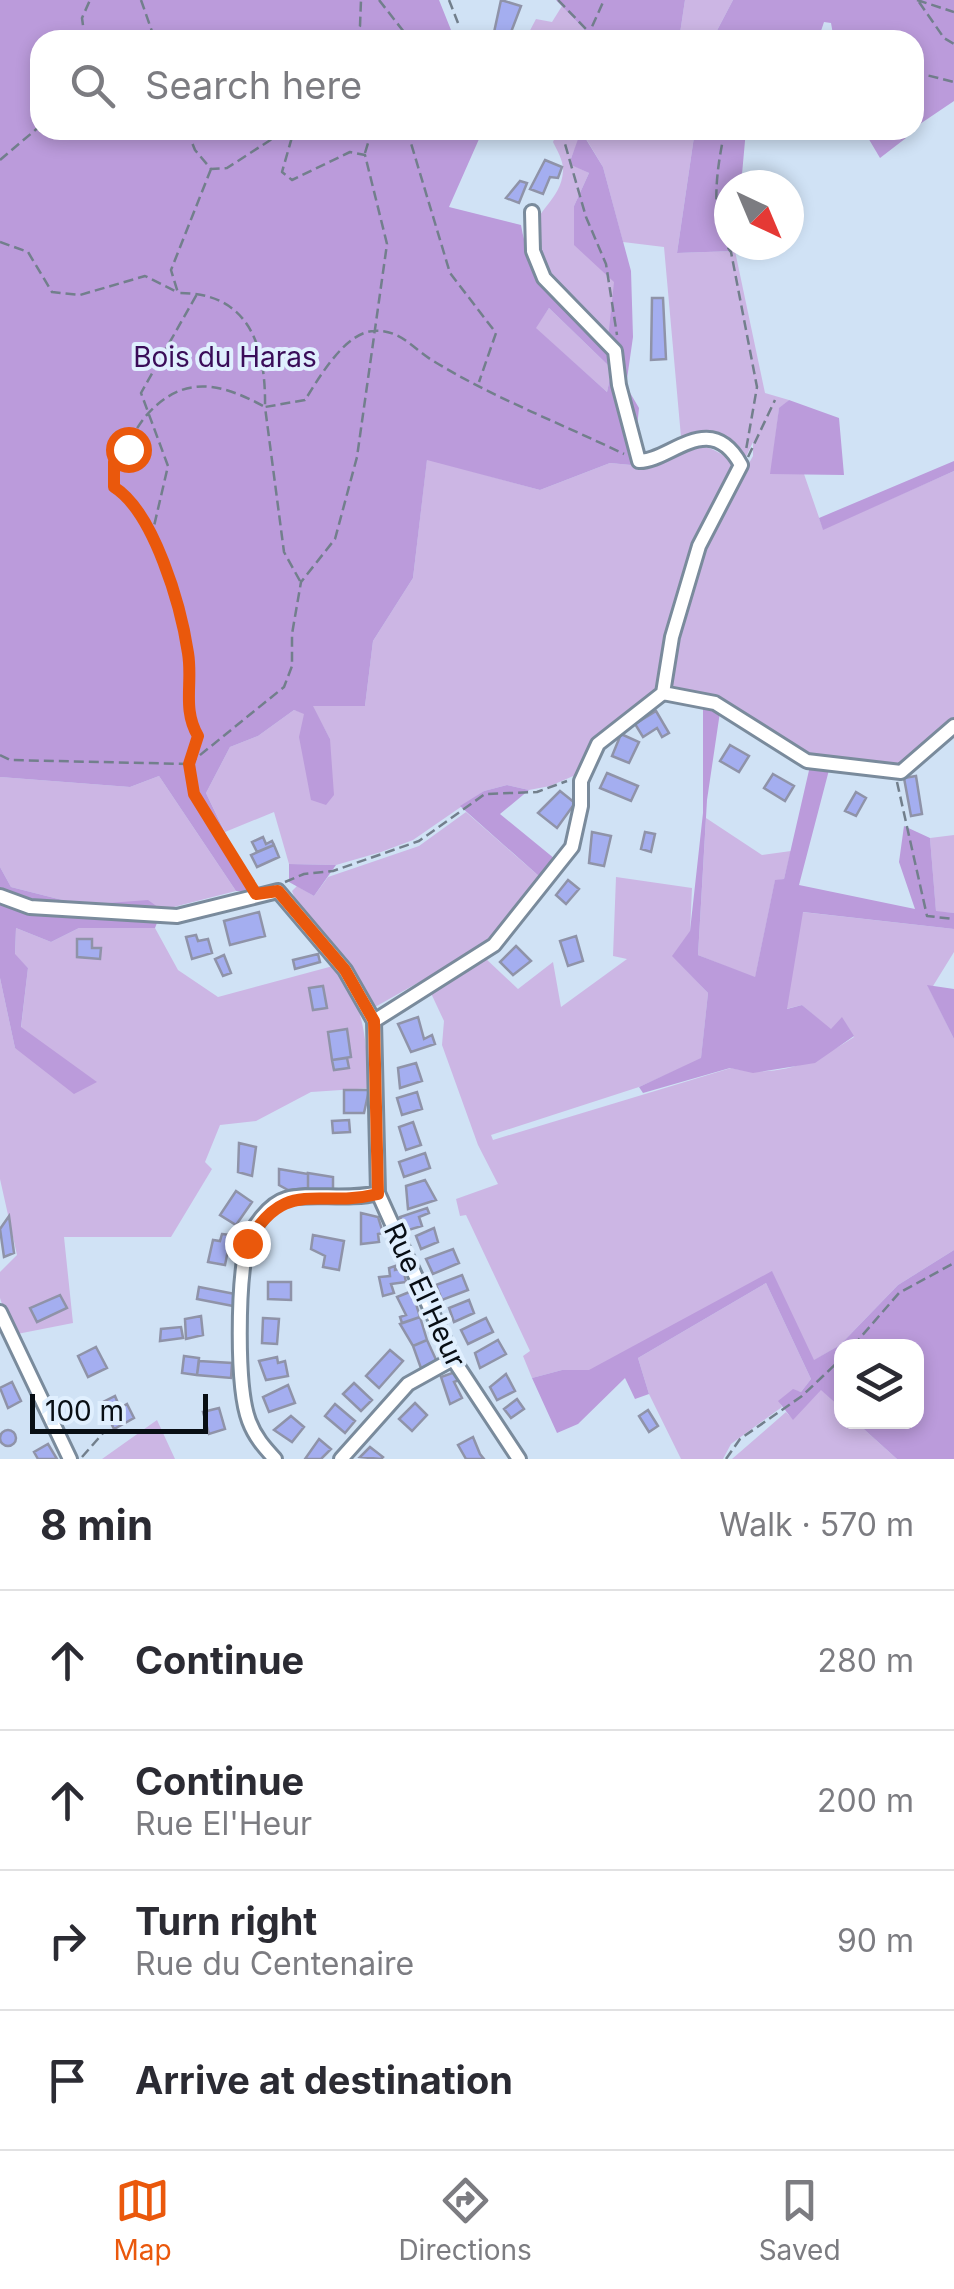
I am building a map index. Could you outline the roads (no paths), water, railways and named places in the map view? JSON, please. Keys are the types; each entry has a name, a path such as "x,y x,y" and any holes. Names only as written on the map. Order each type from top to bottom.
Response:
{"street":[{"path":"374,1021 494,945 572,847 583,794 581,781 598,744 663,693 672,637 698,546 745,460 718,444 702,440 680,442 657,459 639,461 619,385 615,351 544,278 533,251 532,212"},
{"path":"663,693 715,703 807,761 901,772 954,726"},
{"name":"Rue El'Heur","path":"0,896 30,907 177,916 278,891 345,970 374,1021 378,1194 453,1359 519,1459"},
{"path":"275,1459 260,1443 248,1418 240,1358 247,1243 264,1215 286,1200 354,1200 378,1194"},
{"path":"0,1312 70,1459"},
{"path":"341,1459 408,1384 453,1359"}],"park label":[{"name":"Bois du Haras","path":"225,357"}]}
